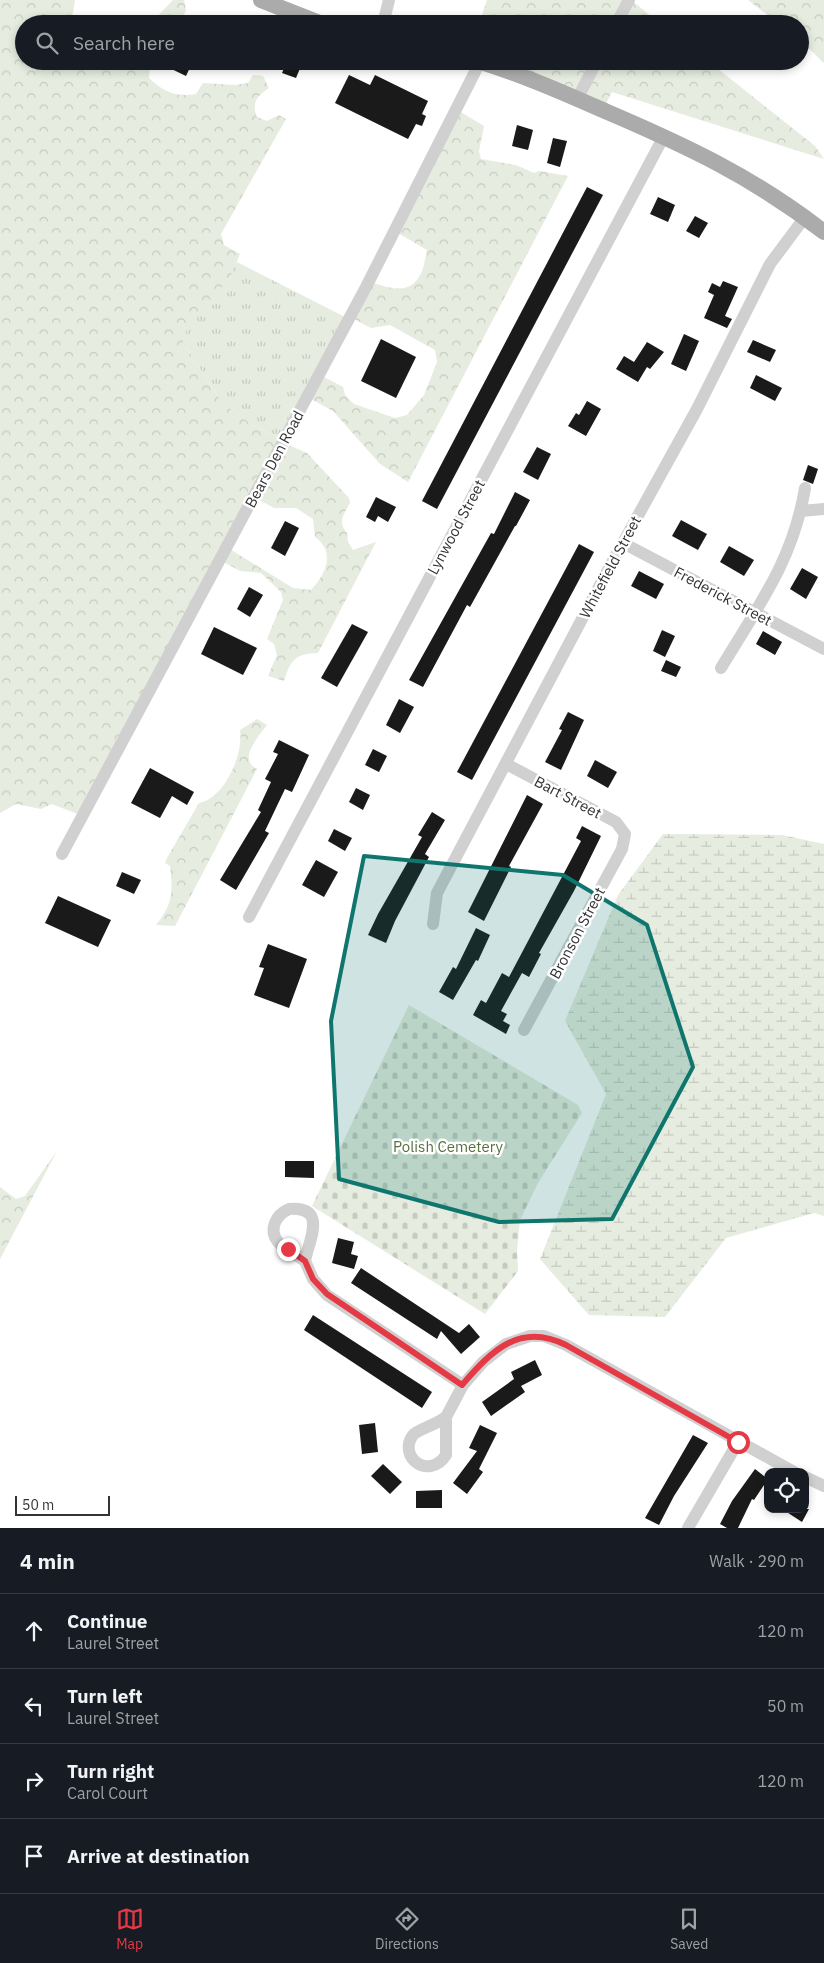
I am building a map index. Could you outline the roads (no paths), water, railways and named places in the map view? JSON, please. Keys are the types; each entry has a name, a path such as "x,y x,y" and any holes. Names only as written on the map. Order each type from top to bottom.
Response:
{"main road":[{"path":"261,0 299,15"},
{"path":"500,70 577,99 664,136 742,175 824,232"}],"street":[{"path":"385,15 389,0"},
{"path":"621,15 629,0"},
{"name":"Bears Den Road","path":"62,854 366,287 475,70"},
{"path":"577,99 592,70"},
{"name":"Lynwood Street","path":"249,917 664,136"},
{"name":"Whitefield Street","path":"433,924 436,893 623,543 697,409 770,264 804,217"},
{"path":"721,668 786,558 801,511 805,488"},
{"path":"801,511 824,509"},
{"name":"Frederick Street","path":"623,543 824,649"},
{"name":"Bart Street","path":"506,764 616,822 625,834"},
{"name":"Bronson Street","path":"524,1030 622,849 625,834"},
{"path":"305,1261 313,1279 327,1294 462,1385"},
{"path":"446,1417 462,1385 497,1350 516,1340 544,1336 566,1345 787,1468"},
{"path":"688,1528 738,1442"},
{"path":"809,1479 824,1486"}],"park label":[{"name":"Polish Cemetery","path":"448,1146"}]}
